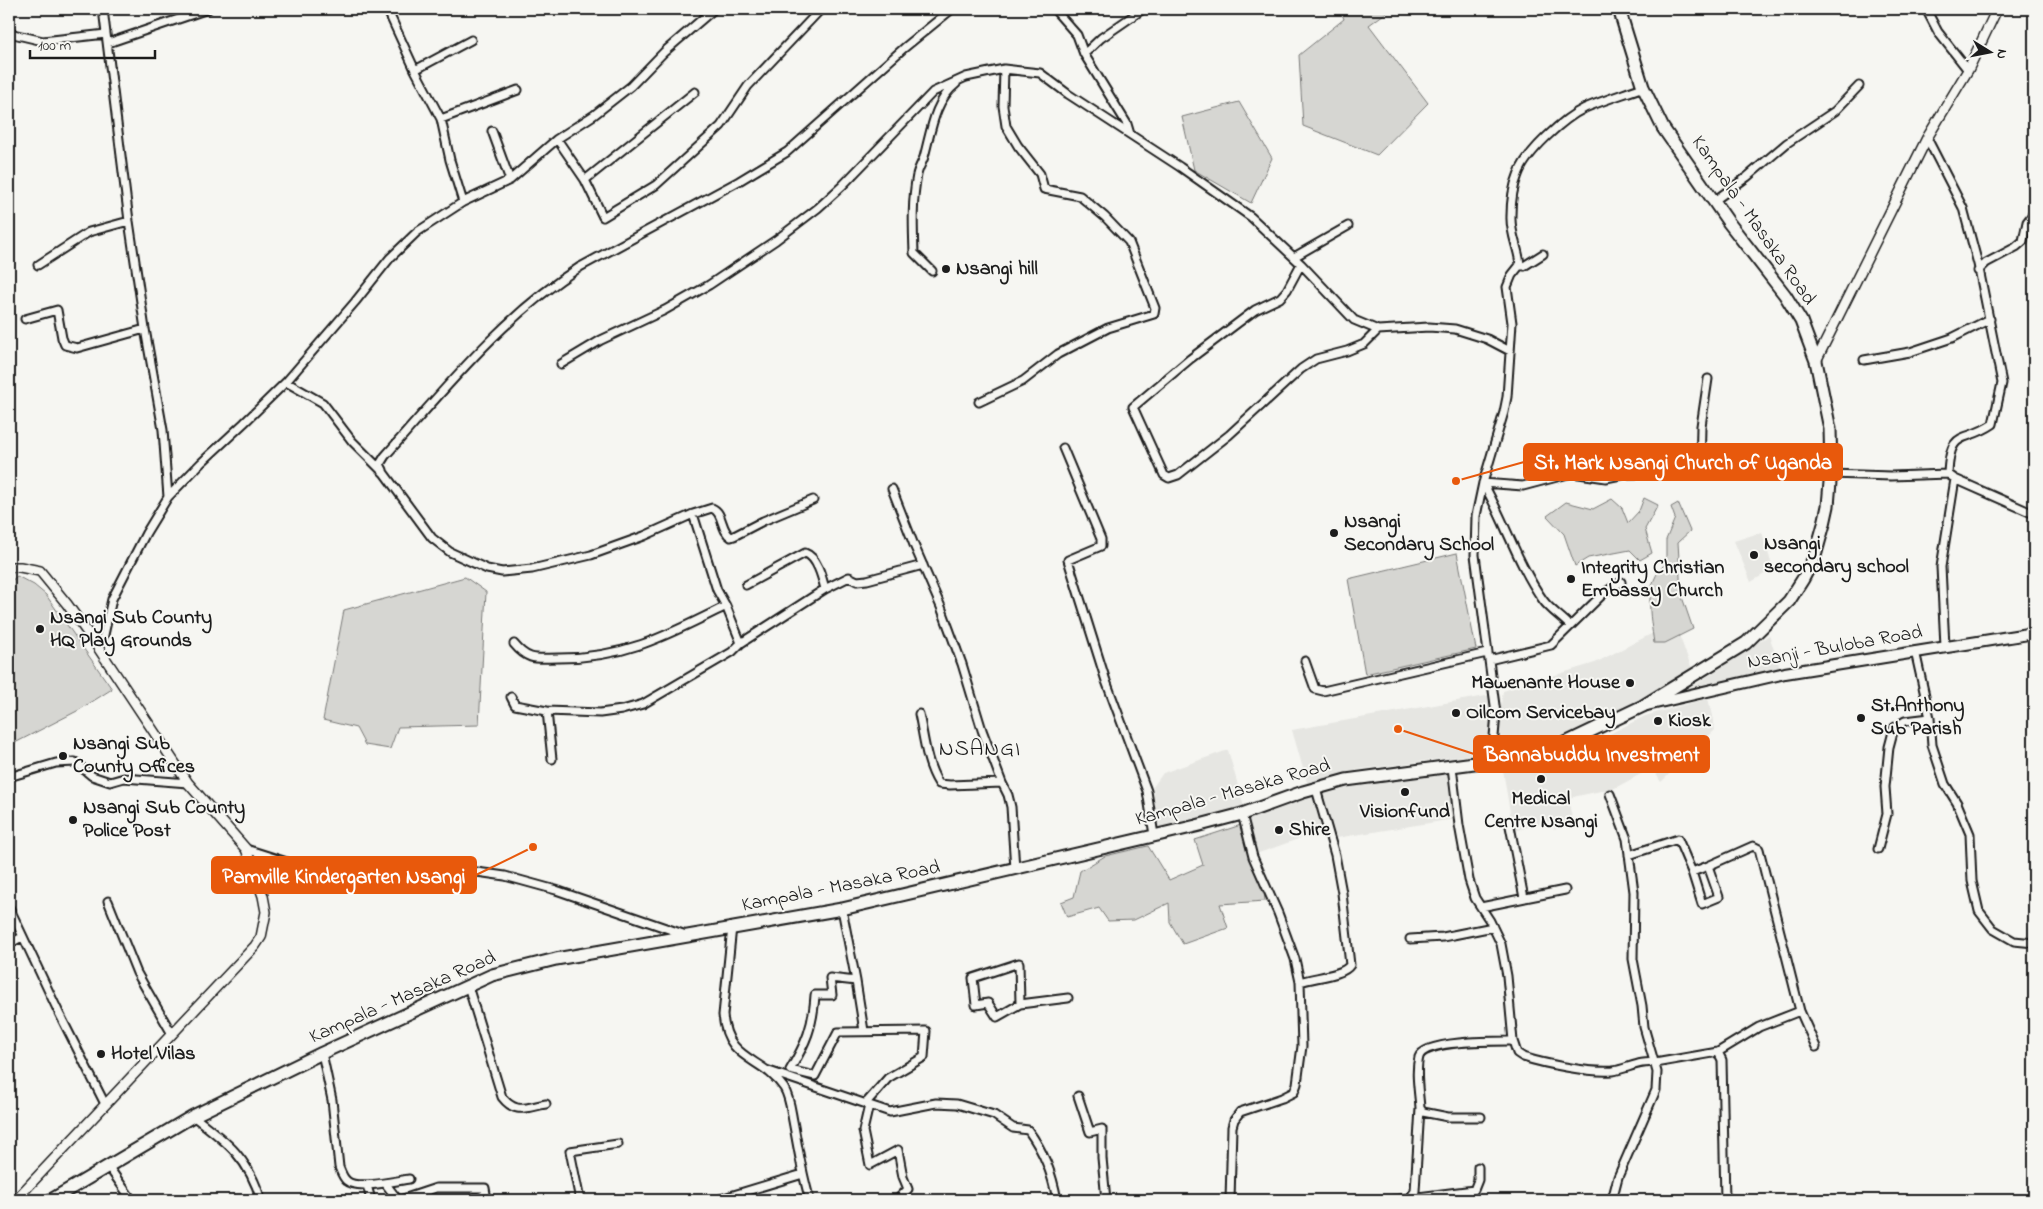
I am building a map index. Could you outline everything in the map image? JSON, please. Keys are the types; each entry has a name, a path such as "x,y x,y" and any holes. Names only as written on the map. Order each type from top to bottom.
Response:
{"main road":[{"name":"Kampala - Masaka Road","path":"51,1200 192,1116 322,1053 492,975 556,959 842,909 1242,814 1346,780 1527,756 1557,747 1644,706 1746,643 1788,601 1803,579 1815,556 1828,506 1831,472 1830,429 1816,362 1801,321 1785,295 1729,223 1664,128 1643,87 1619,9"},
{"name":"Nsanji - Buloba Road","path":"1644,706 1785,673 2034,633"}],"street":[{"path":"103,9 129,221 145,329 163,430 168,497"},
{"path":"108,43 208,9"},
{"path":"387,9 414,70 441,120 450,160 463,202"},
{"path":"97,646 104,635 112,599 146,533 168,497 286,382 390,258 417,232 463,202 510,180 557,139 631,86 664,52 714,9"},
{"path":"557,139 585,180 603,217 656,185 722,126 748,86 820,9"},
{"path":"384,473 380,464 385,456 461,371 505,326 559,280 739,181 787,152 904,48 952,9"},
{"path":"1054,9 1076,35 1084,54 1127,124 1130,134"},
{"path":"1084,54 1101,38 1143,9"},
{"path":"1926,9 1938,32 1968,70"},
{"path":"1816,362 1927,138 1968,70 1997,9"},
{"path":"9,33 43,41 106,34"},
{"path":"414,70 471,40"},
{"path":"979,402 1023,381 1058,354 1108,328 1154,314 1155,308 1129,242 1105,216 1080,196 1044,189 1040,174 1018,146 1006,126 1003,106 1004,69"},
{"path":"560,364 601,340 665,310 729,274 818,208 842,186 933,92 966,77 1004,69 1040,73 1068,94 1251,217 1294,257 1354,320 1378,330 1429,327 1455,329 1487,339 1510,351"},
{"path":"932,271 914,252 913,230 917,174 923,159 930,128 940,105 951,88 966,77"},
{"path":"1714,201 1787,143 1836,112 1860,86"},
{"path":"1492,760 1496,714 1475,555 1476,516 1483,483 1504,412 1512,324 1507,287 1512,275 1520,265 1520,258 1511,228 1511,216 1518,174 1529,157 1558,125 1584,109 1643,87"},
{"path":"441,120 518,90"},
{"path":"585,180 695,92"},
{"path":"492,131 510,180"},
{"path":"1927,138 1963,208 1990,319 2002,383 1993,424 1962,437 1952,445 1948,474"},
{"path":"1978,271 1986,263 2016,247 2023,241 2027,222 2034,213"},
{"path":"38,266 89,232 129,221"},
{"path":"1294,257 1348,226"},
{"path":"1520,265 1524,266 1543,254"},
{"path":"1300,264 1287,290 1280,298 1255,310 1190,359 1133,407 1164,475 1169,478 1178,475 1229,435 1301,369 1316,359 1347,351 1364,344 1378,330"},
{"path":"25,319 57,310 65,345 77,348 145,329"},
{"path":"1864,360 1910,352 1952,338 1990,319"},
{"path":"1700,473 1701,426 1708,379"},
{"path":"286,382 323,403 352,441 384,473 432,538 450,552 487,569 502,572 532,569 591,555 712,508 716,510 726,534 731,537 763,520 813,500"},
{"path":"1063,448 1101,538 1101,546 1068,560 1106,681 1147,792 1154,835"},
{"path":"1483,483 1523,486 1572,473 1606,478 1626,474 1700,473 1831,472 1891,476 1948,474 1955,479 2034,514"},
{"path":"1945,646 1941,566 1955,479"},
{"path":"1483,483 1494,503 1510,542 1542,599 1570,626"},
{"path":"892,489 962,664 982,730 1011,807 1015,869"},
{"path":"693,514 717,590 726,606 741,643"},
{"path":"746,585 805,553 810,555 815,562 825,589"},
{"path":"511,697 515,705 547,711 600,713 622,710 643,704 732,652 741,643 825,589 847,578 861,581 923,565"},
{"path":"9,567 40,571 67,604 188,783 246,849 264,896 266,912 261,937 255,946 17,1200"},
{"path":"1306,661 1315,689 1323,691 1551,645 1604,593 1621,582"},
{"path":"514,644 524,655 534,658 574,658 606,655 663,637 726,606"},
{"path":"1916,651 1930,718 1932,745 1945,784 1957,803 1970,834 1972,881 1979,911 1993,929 2014,941 2034,943"},
{"path":"547,711 552,759"},
{"path":"919,714 927,752 939,784 1002,783"},
{"path":"1878,849 1887,814 1886,787 1889,747 1894,728 1905,721 1930,718"},
{"path":"9,777 56,763 75,762 92,776 110,782 124,778 188,783"},
{"path":"1452,766 1468,880 1475,898 1501,944 1506,968 1513,1042 1517,1053 1523,1057 1582,1068 1613,1071 1649,1061 1655,1062 1718,1052 1759,1027 1800,1011"},
{"path":"1300,982 1335,974 1347,969 1350,965 1337,864 1316,789"},
{"path":"1610,794 1627,839 1634,892 1633,959 1644,1027 1655,1062 1656,1090 1618,1177 1612,1200"},
{"path":"1230,1200 1232,1127 1236,1116 1245,1110 1294,1092 1297,1084 1302,1046 1300,982 1295,959 1278,913 1253,857 1242,814"},
{"path":"1509,821 1524,898"},
{"path":"1629,855 1678,839 1692,872 1702,904 1719,897 1708,866"},
{"path":"1692,872 1753,846 1759,849 1800,1011 1816,1047"},
{"path":"246,849 309,869 374,876 470,872 505,876 556,890 686,935"},
{"path":"1481,907 1565,890"},
{"path":"108,901 137,972 172,1034"},
{"path":"9,906 22,937 105,1104"},
{"path":"842,909 864,1031"},
{"path":"732,927 723,1015 724,1029 729,1042 744,1056 766,1070 783,1087 788,1095 810,1200"},
{"path":"1410,939 1443,937 1493,927"},
{"path":"9,944 22,937"},
{"path":"1020,1004 1019,963 973,978 976,1005 988,1003 997,1017 1020,1004 1068,998"},
{"path":"856,981 830,978 832,995 815,995 814,1018 805,1045 790,1070 815,1076 838,1032 926,1031 924,1057 888,1078 868,1104 863,1131 870,1165 898,1150 903,1177 908,1189 897,1200"},
{"path":"468,986 502,1097 509,1106 518,1109 546,1104"},
{"path":"1410,1198 1415,1191 1420,1108 1418,1077 1421,1052 1430,1048 1452,1044 1513,1042"},
{"path":"1718,1052 1722,1060 1724,1200"},
{"path":"322,1053 332,1100 339,1168 347,1182 356,1186 409,1180"},
{"path":"766,1070 890,1112 936,1103 956,1104 994,1115 1013,1128 1028,1130 1040,1148 1053,1177 1056,1200"},
{"path":"1078,1096 1090,1132 1102,1130 1106,1200"},
{"path":"1420,1108 1426,1114 1448,1117 1481,1117"},
{"path":"192,1116 228,1143 245,1163 261,1200"},
{"path":"580,1200 570,1151 618,1144"},
{"path":"108,1166 132,1200"},
{"path":"1393,1200 1474,1190 1478,1180 1478,1167"},
{"path":"718,1200 804,1174"},
{"path":"385,1182 399,1200 436,1188 485,1188 486,1194 473,1200"},
{"path":"367,1185 371,1200"}],"shaded area":[{"path":"1340,9 1391,9 1369,25 1428,103 1377,155 1303,126 1299,55 1344,19"},
{"path":"1239,102 1272,158 1251,203 1194,170 1182,117"},
{"path":"1644,498 1658,505 1645,529 1652,553 1640,560 1630,550 1588,558 1575,566 1564,534 1547,516 1566,502 1593,509 1612,499 1622,508 1628,523 1639,511"},
{"path":"1678,503 1690,531 1678,542 1681,594 1693,629 1665,643 1654,643 1650,611 1651,590 1659,571 1666,563 1666,540 1675,518 1671,507"},
{"name":"Nsangi secondary school","path":"1762,532 1773,569 1751,582 1734,541"},
{"path":"1457,553 1476,649 1365,674 1348,579"},
{"name":"Nsangi Sub County HQ Play Grounds","path":"17,576 34,585 46,595 112,689 79,710 9,746 9,583"},
{"path":"465,577 486,592 479,725 398,727 390,749 365,745 356,728 323,720 344,610"},
{"path":"1653,633 1657,643 1665,643 1679,635 1692,669 1580,733 1529,750 1494,754 1503,691 1595,663"},
{"path":"1769,635 1781,671 1681,693 1692,687"},
{"path":"1491,695 1491,741 1487,753 1355,770 1308,786 1292,730"},
{"path":"1708,698 1715,730 1661,782 1652,768 1615,788 1568,798 1573,823 1554,829 1551,821 1513,831 1503,770 1576,751 1645,716"},
{"path":"1228,750 1244,807 1156,828 1153,787 1163,773"},
{"path":"1450,774 1454,819 1330,839 1326,829 1256,854 1251,847 1249,815 1293,801 1385,779"},
{"path":"1244,824 1262,873 1265,901 1220,904 1228,928 1183,944 1170,922 1169,903 1134,920 1108,921 1099,908 1067,917 1061,902 1074,897 1080,871 1105,856 1148,846 1169,880 1203,865 1195,840"}],"place":[{"name":"Nsangi hill","path":"946,269"},
{"name":"St. Mark Nsangi Church of Uganda","path":"1456,481"},
{"name":"Nsangi Secondary School","path":"1334,533"},
{"name":"Nsangi secondary school","path":"1754,555"},
{"name":"Integrity Christian Embassy Church","path":"1571,579"},
{"name":"Nsangi Sub County HQ Play Grounds","path":"40,629"},
{"name":"Mawenante House","path":"1630,683"},
{"name":"Oilcom Servicebay","path":"1456,713"},
{"name":"St.Anthony Sub Parish","path":"1861,718"},
{"name":"Kiosk","path":"1658,721"},
{"name":"Bannabuddu Investment","path":"1398,729"},
{"name":"Nsangi Sub County Offices","path":"63,756"},
{"name":"Medical Centre Nsangi","path":"1541,779"},
{"name":"Visionfund","path":"1405,792"},
{"name":"Nsangi Sub County Police Post","path":"73,820"},
{"name":"Shire","path":"1279,830"},
{"name":"Pamville Kindergarten Nsangi","path":"533,847"},
{"name":"Hotel Vilas","path":"101,1054"}],"district":[{"name":"NSANGI","path":"980,750"}]}
